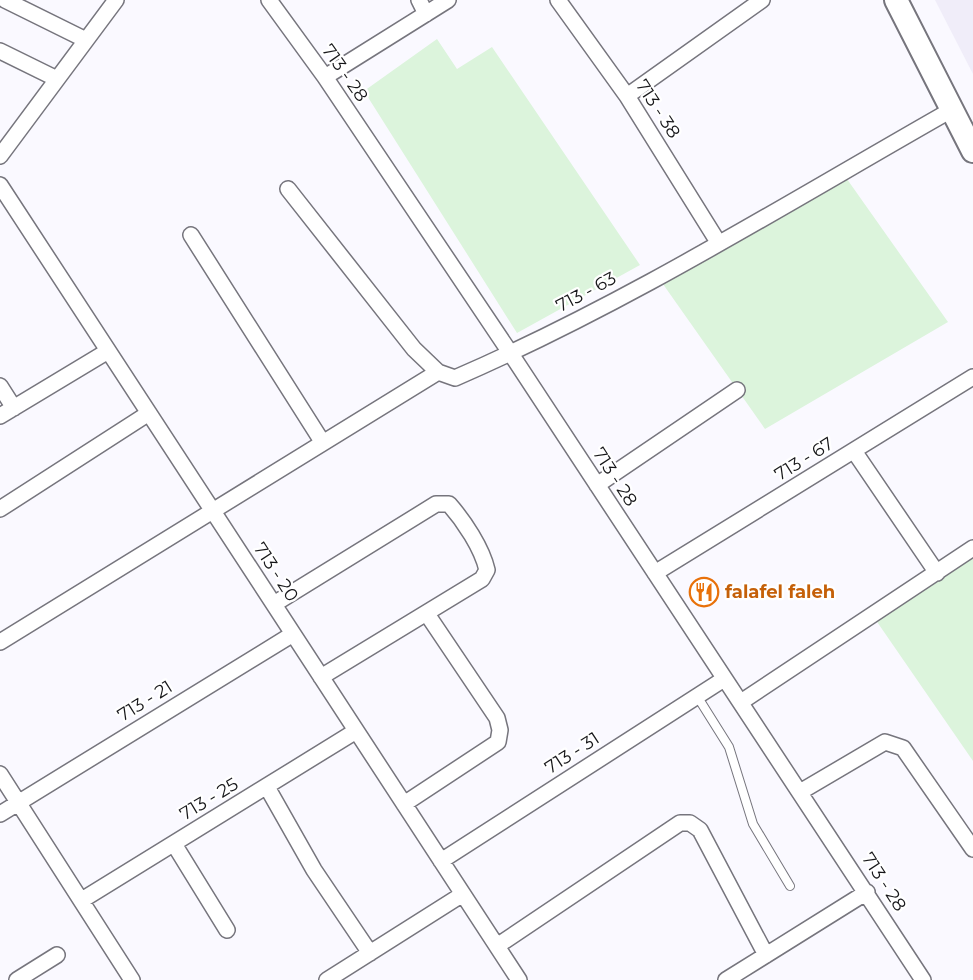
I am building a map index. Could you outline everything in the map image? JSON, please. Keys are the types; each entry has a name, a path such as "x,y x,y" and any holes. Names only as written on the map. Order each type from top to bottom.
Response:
{"street":[{"path":"5,0 86,40"},
{"path":"0,156 116,0"},
{"name":"713 - 28","path":"268,0 325,77 511,354 923,980"},
{"path":"419,0 426,14"},
{"path":"325,77 448,0"},
{"name":"713 - 38","path":"558,0 627,96 718,242"},
{"path":"627,96 762,0"},
{"path":"896,0 973,151"},
{"path":"0,51 57,79"},
{"name":"713 - 63","path":"438,372 455,378 511,354 718,242 953,109"},
{"name":"713 - 20","path":"0,185 519,980"},
{"path":"0,642 438,372 414,349 288,189"},
{"path":"191,235 323,443"},
{"path":"0,416 108,351"},
{"name":"713 - 67","path":"655,573 973,377"},
{"path":"0,386 14,408"},
{"path":"597,485 737,390"},
{"path":"0,509 149,413"},
{"path":"854,451 937,573"},
{"path":"274,604 436,504 449,504 457,513 485,561 487,570 482,579 321,677"},
{"path":"741,702 973,548"},
{"path":"404,804 498,742 500,730 497,718 427,614"},
{"name":"713 - 21","path":"0,814 293,634"},
{"name":"713 - 31","path":"441,861 724,679"},
{"name":"713 - 25","path":"82,900 356,731"},
{"path":"800,792 885,742 895,743 903,748 973,849"},
{"path":"0,774 132,980"},
{"path":"267,787 314,870 370,953"},
{"path":"497,946 680,822 690,823 700,830 766,955"},
{"path":"174,844 227,930"},
{"path":"726,980 867,892"},
{"path":"327,980 463,894"},
{"path":"17,980 57,955"}],"lane":[{"path":"697,696 729,747 753,824 790,886"}],"shaded area":[{"path":"935,0 973,0 973,74"}],"green space":[{"path":"437,39 457,69 492,47 640,265 517,333 364,91"},
{"path":"842,172 948,322 765,429 658,277"},
{"path":"973,548 973,761 873,616"}],"place":[{"name":"falafel faleh","path":"704,592"}]}
